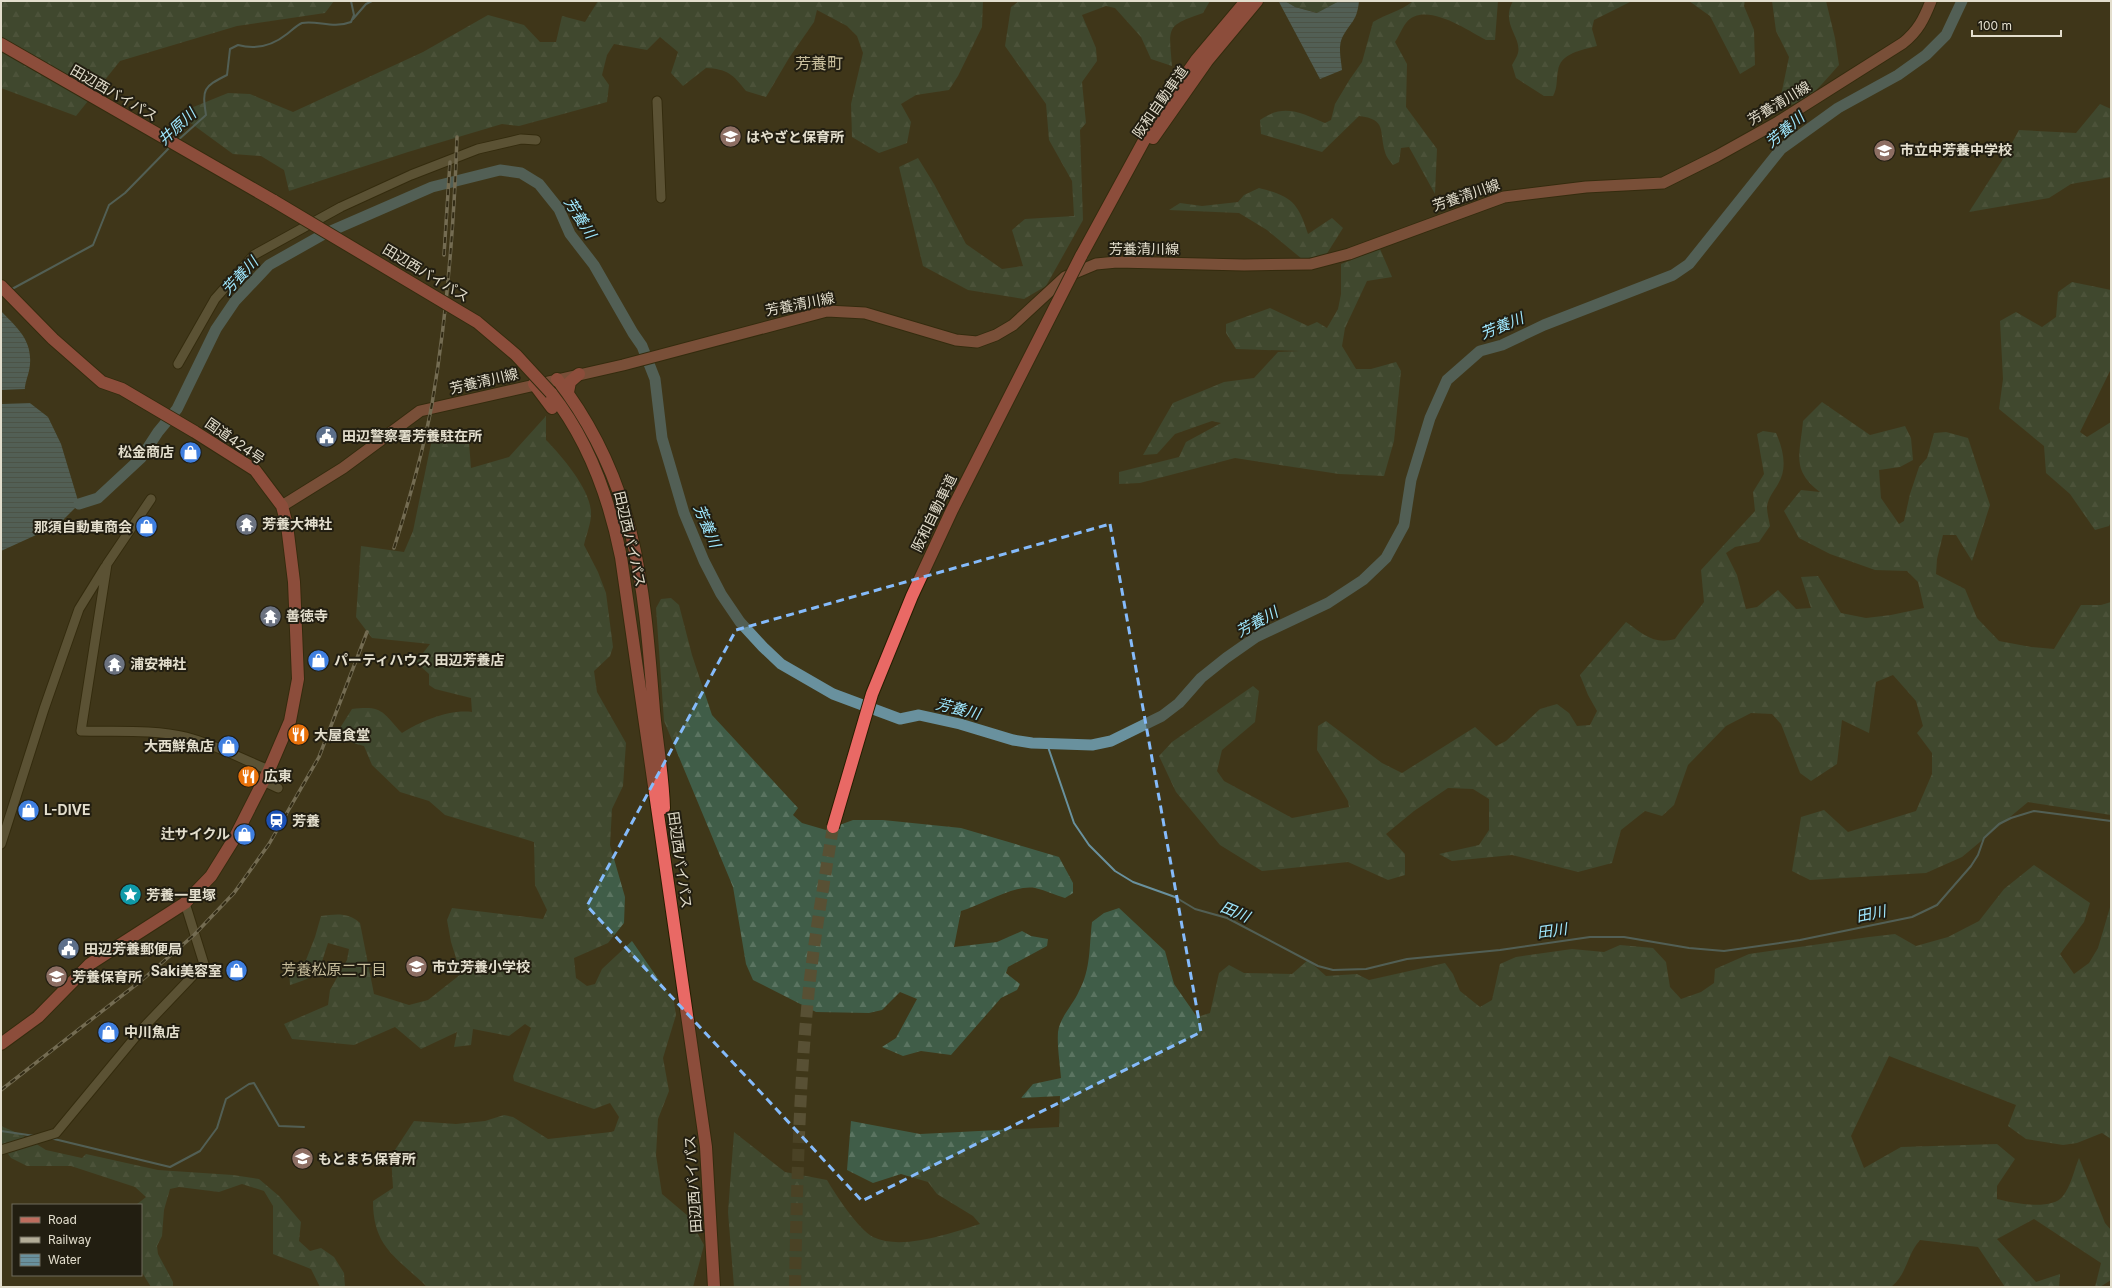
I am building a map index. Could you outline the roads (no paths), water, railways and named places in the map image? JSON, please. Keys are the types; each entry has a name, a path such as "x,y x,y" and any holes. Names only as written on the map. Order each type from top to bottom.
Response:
{"highway":[{"name":"阪和自動車道","path":"834,827 872,694 912,596 962,489 1080,256 1159,113 1198,59 1246,1"},
{"name":"阪和自動車道","path":"1097,227 1174,106 1207,61 1257,1"},
{"name":"田辺西バイパス","path":"1,44 178,148 274,202 477,322 516,355 551,393 569,418 589,454 606,493 614,523 630,611 706,1147 714,1285"},
{"name":"国道424号","path":"1,286 53,339 102,382 122,389 255,470 282,506 287,525 294,582 298,679 290,721 269,770 234,839 212,876 185,903 90,964 38,1017 1,1044"},
{"path":"568,392 570,382 579,374"},
{"path":"557,379 568,392 592,430 614,478 624,505 636,557 647,625 663,787 665,863"},
{"path":"534,384 557,414 582,455 598,492 605,514 617,572 637,722 665,863"}],"main road":[{"name":"芳養清川線","path":"282,506 343,468 420,411 534,384 628,364 827,311 865,313 956,340 977,342 996,336 1013,325 1065,277 1096,264 1117,262 1244,265 1311,264 1348,254 1504,197 1586,187 1662,183 1717,156 1778,122 1903,43 1915,33 1923,22 1931,1"}],"street":[{"path":"657,101 661,198"},
{"path":"178,364 215,299 254,255 341,207 418,172 478,149 516,140 536,140"},
{"path":"1,844 44,709 79,609 107,564 151,499"},
{"path":"107,564 81,730 132,732 185,737 204,743 269,770"},
{"path":"263,781 278,788"},
{"path":"1,1150 56,1133 142,1029 204,964 185,903"}],"water":[{"path":"1285,1 1295,7 1317,13 1339,1 1359,1 1355,18 1342,38 1340,45 1342,70 1320,79 1279,2"},
{"path":"1,311 26,340 30,355 30,364 25,385 26,400 48,417 61,444 79,504 58,525 1,551"}],"waterway":[{"name":"井原川","path":"177,141 206,115 204,99 206,90 213,83 227,75 230,49 238,45 257,47 270,44 302,23 308,22 338,25 351,22 354,15 351,1"},
{"name":"井原川","path":"353,19 366,4 372,1"},
{"name":"芳養川","path":"79,504 98,498 141,458 158,432 177,409 216,329 235,301 269,265 324,234 432,187 500,170 521,173 539,184 559,209 570,234 594,265 642,346 655,379 662,438 684,513 704,561 721,594 740,622 763,647 781,664 833,694 900,719 919,715 960,724 1013,740 1032,743 1092,745 1111,741 1162,716 1179,703 1201,678 1226,658 1256,637 1328,603 1363,580 1386,558 1404,525 1411,480 1430,418 1447,380 1480,351 1502,345 1544,325 1673,275 1689,264 1781,149 1838,108 1898,75 1926,55 1946,35 1962,1"},
{"name":"井原川","path":"12,289 93,245 109,205 125,193 171,146"},
{"name":"田川","path":"1047,744 1074,823 1089,845 1115,871 1133,882 1175,897 1195,909 1227,918 1318,966 1333,970 1366,969 1407,959 1500,950 1590,937 1624,937 1689,948 1724,951 1800,940 1912,917 1937,905 1971,866 1978,855 1984,838 1999,824 2011,818 2034,811 2111,821"},
{"path":"50,1138 170,1167 200,1151 217,1128 226,1099 249,1084 254,1083 279,1126 304,1127"},
{"path":"1,1131 35,1136"}],"tunnel":[{"path":"795,1287 799,1133 806,1017 815,941 833,827"}],"railway":[{"path":"394,548 420,458 432,404 446,304 454,204 457,137"},
{"path":"444,255 450,162"},
{"path":"1,1090 142,980 194,935 234,893 269,844 319,757 367,632"}],"place":[{"name":"はやざと保育所","path":"731,137"},
{"name":"市立中芳養中学校","path":"1884,150"},
{"name":"田辺警察署芳養駐在所","path":"326,436"},
{"name":"松金商店","path":"190,452"},
{"name":"芳養大神社","path":"246,524"},
{"name":"那須自動車商会","path":"147,527"},
{"name":"善徳寺","path":"271,616"},
{"name":"パーティハウス 田辺芳養店","path":"318,660"},
{"name":"浦安神社","path":"114,664"},
{"name":"大屋食堂","path":"298,735"},
{"name":"大西鮮魚店","path":"229,746"},
{"name":"広東","path":"249,776"},
{"name":"L-DIVE","path":"29,810"},
{"name":"芳養","path":"277,821"},
{"name":"辻サイクル","path":"245,834"},
{"name":"芳養一里塚","path":"131,895"},
{"name":"田辺芳養郵便局","path":"69,949"},
{"name":"市立芳養小学校","path":"417,967"},
{"name":"Saki美容室","path":"237,971"},
{"name":"芳養保育所","path":"57,977"},
{"name":"中川魚店","path":"108,1032"},
{"name":"もとまち保育所","path":"303,1159"}],"district":[{"name":"芳養町","path":"819,63"},
{"name":"芳養松原二丁目","path":"334,970"}]}
